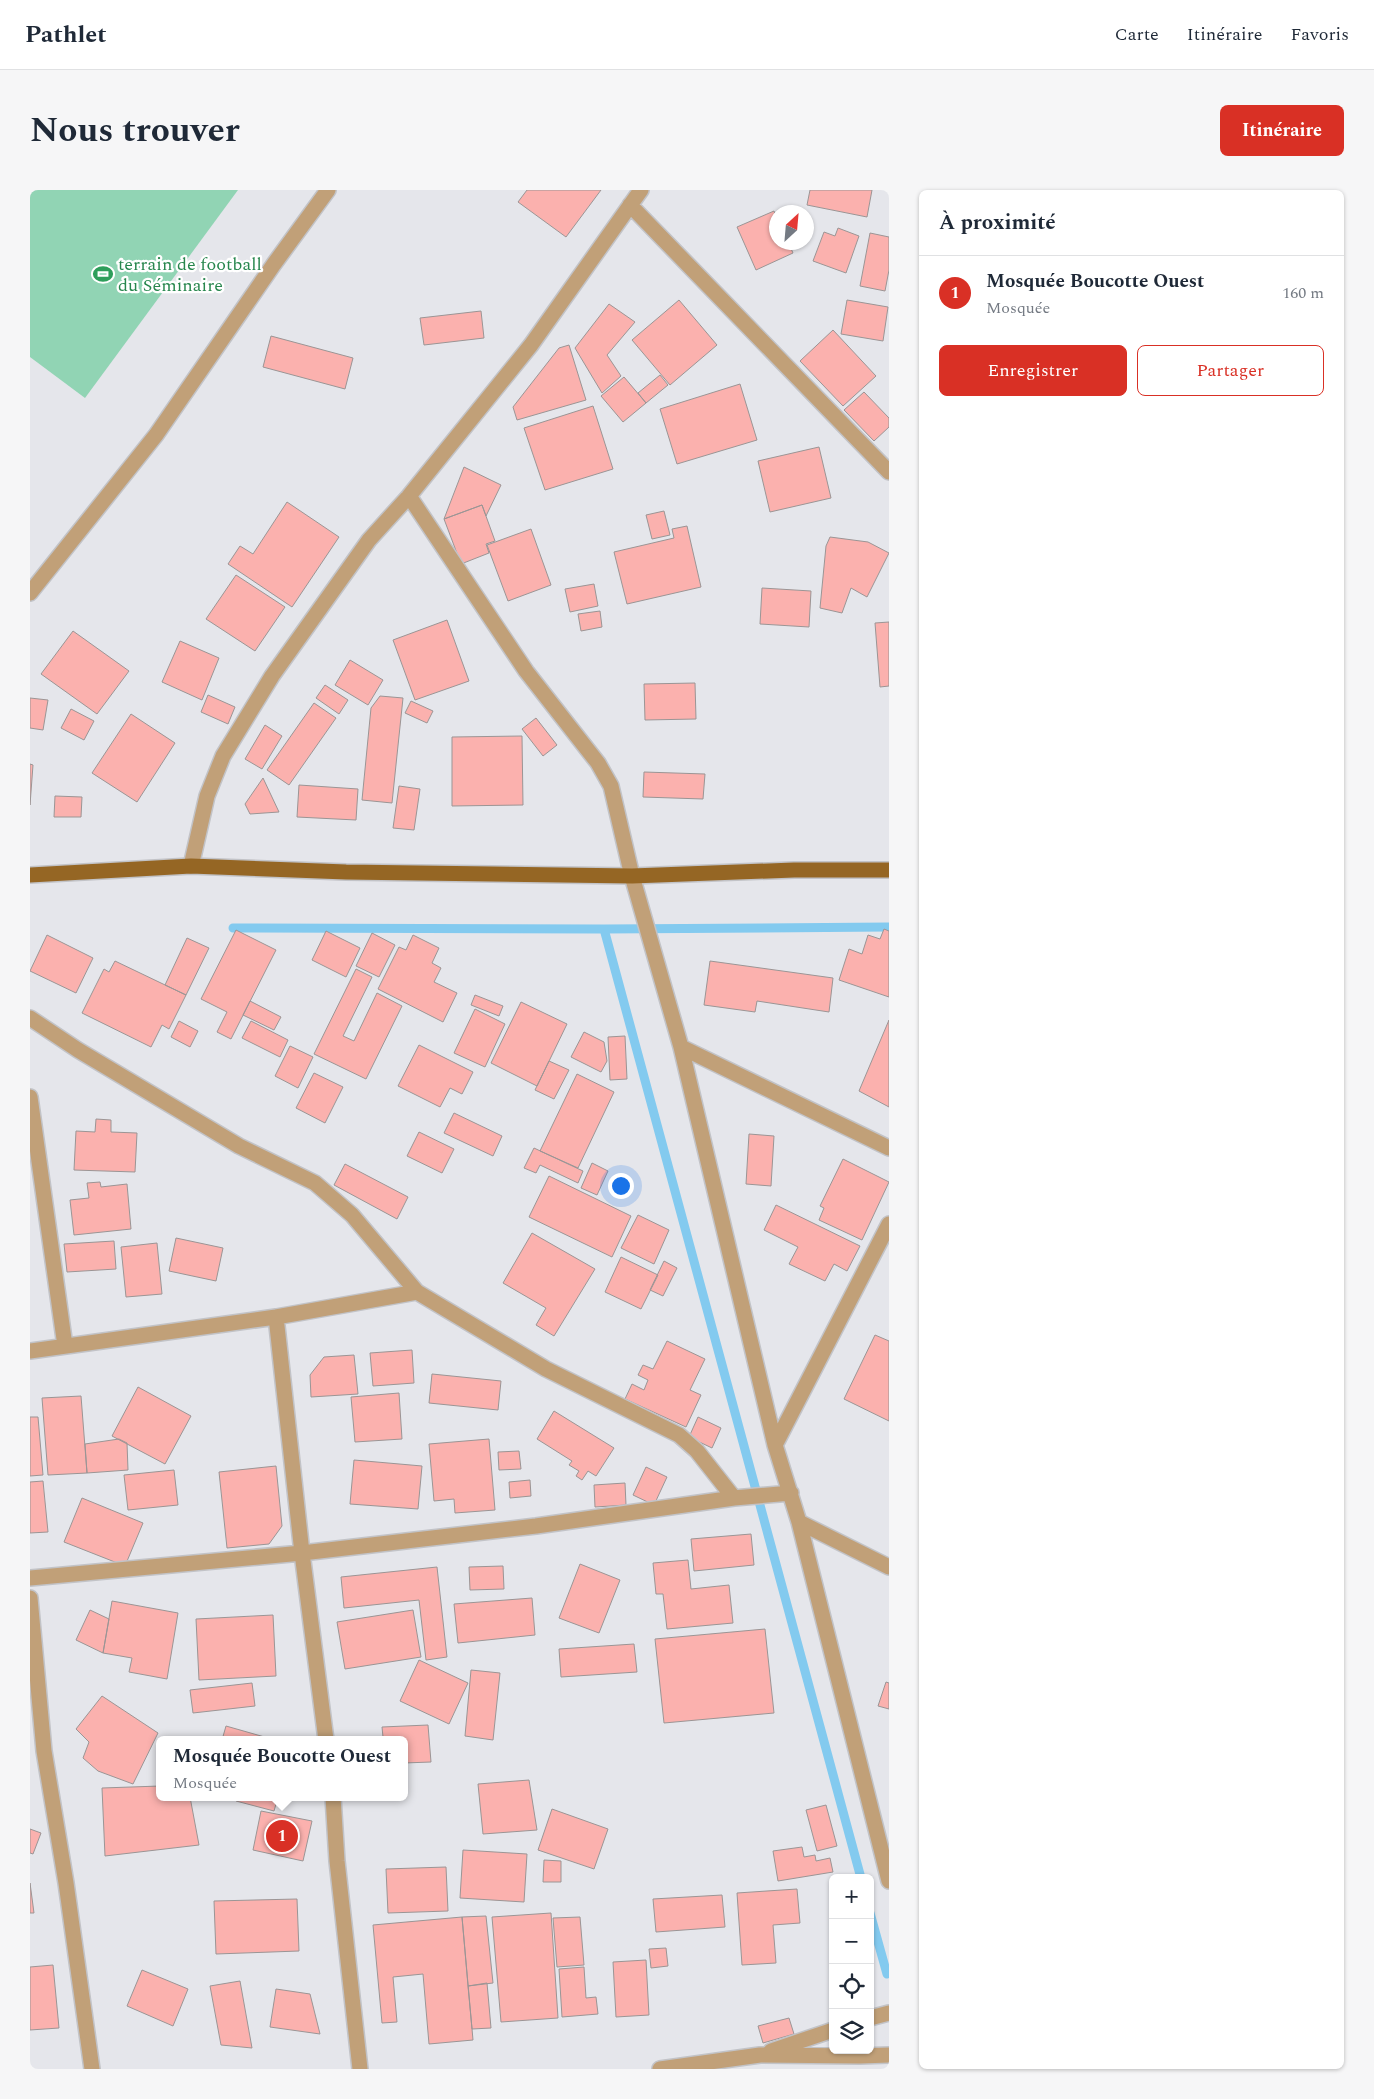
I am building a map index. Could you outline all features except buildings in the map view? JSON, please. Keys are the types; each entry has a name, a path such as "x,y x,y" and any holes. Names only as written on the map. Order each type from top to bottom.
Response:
{"main road":[{"path":"30,874 191,866 346,872 632,876 794,870 889,870"}],"street":[{"path":"30,593 156,434 274,264 328,190"},
{"path":"191,866 207,796 223,756 272,676 369,540 409,496 531,345 641,190"},
{"path":"630,205 889,472"},
{"path":"409,496 526,672 598,763 612,786 632,876 681,1047 775,1445 800,1522 889,1881"},
{"path":"30,1018 78,1050 239,1146 315,1183 352,1215 417,1292 546,1370 679,1435 697,1451 734,1498"},
{"path":"681,1047 889,1148"},
{"path":"30,1097 65,1346"},
{"path":"775,1445 889,1224"},
{"path":"30,1351 276,1317 417,1292"},
{"path":"276,1317 302,1553 325,1736"},
{"path":"30,1578 302,1553 536,1526 734,1498 791,1493"},
{"path":"800,1522 889,1567"},
{"path":"30,1598 44,1751 66,1882 92,2069"},
{"path":"332,1801 337,1861 360,2069"},
{"path":"874,2017 889,2013"},
{"path":"660,2069 760,2055 829,2031"},
{"path":"760,2055 857,2063 889,2055"}],"green space":[{"name":"terrain de football du Séminaire","path":"30,190 238,190 85,398 30,357"}],"waterway":[{"path":"233,928 604,929 889,927"},
{"path":"604,929 860,1874"},
{"path":"872,1919 887,1974"}],"place":[{"name":"terrain de football du Séminaire","path":"103,274"},
{"name":"Mosquée Boucotte Ouest","path":"282,1836"}]}
